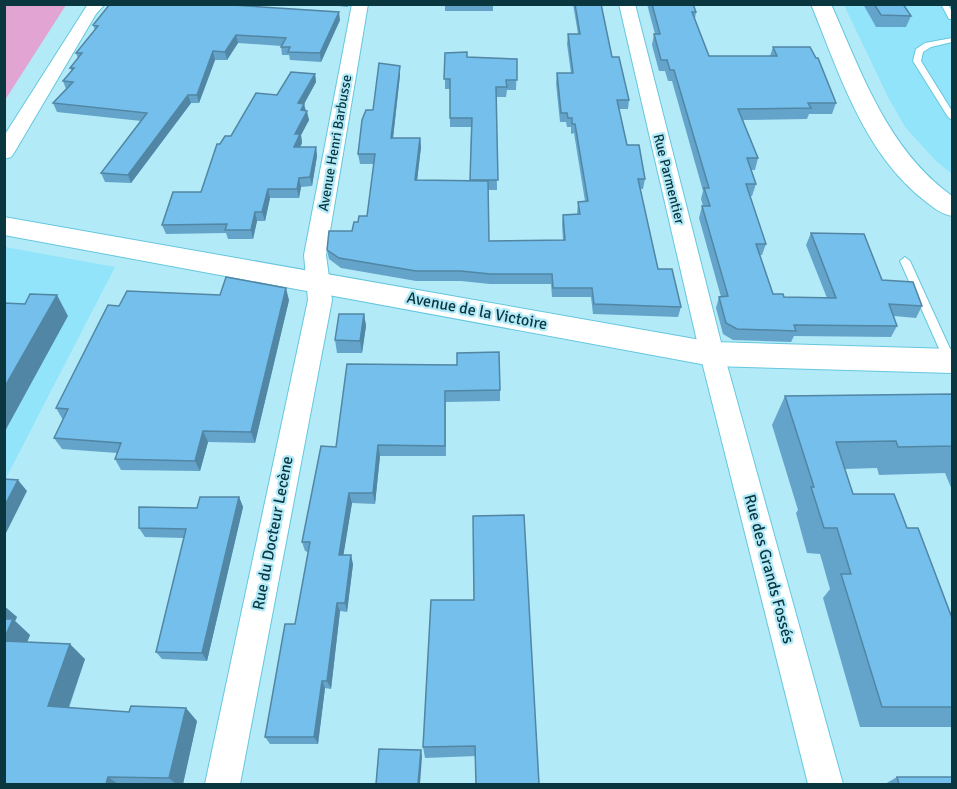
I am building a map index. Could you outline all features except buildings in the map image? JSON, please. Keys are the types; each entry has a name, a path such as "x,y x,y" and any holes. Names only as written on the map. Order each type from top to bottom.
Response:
{"street":[{"path":"4,153 90,11 98,4"},
{"name":"Rue Parmentier","path":"627,4 712,354"},
{"path":"821,4 870,116 895,155 917,180 952,208"},
{"name":"Avenue Henri Barbusse","path":"316,282 315,255 355,11"},
{"name":"Avenue de la Victoire","path":"4,226 712,354 747,357 952,362"},
{"name":"Rue du Docteur Lecène","path":"222,784 320,300 316,282"},
{"name":"Rue des Grands Fossés","path":"712,354 826,784"}],"lane":[{"path":"944,4 952,17"},
{"path":"952,40 928,45 920,51 917,61 952,117"},
{"path":"905,261 952,362"}],"shaded area":[{"path":"4,5 66,5 5,100"},
{"path":"844,5 952,5 952,174 936,161 905,127"},
{"path":"5,247 115,267 5,480"}]}
